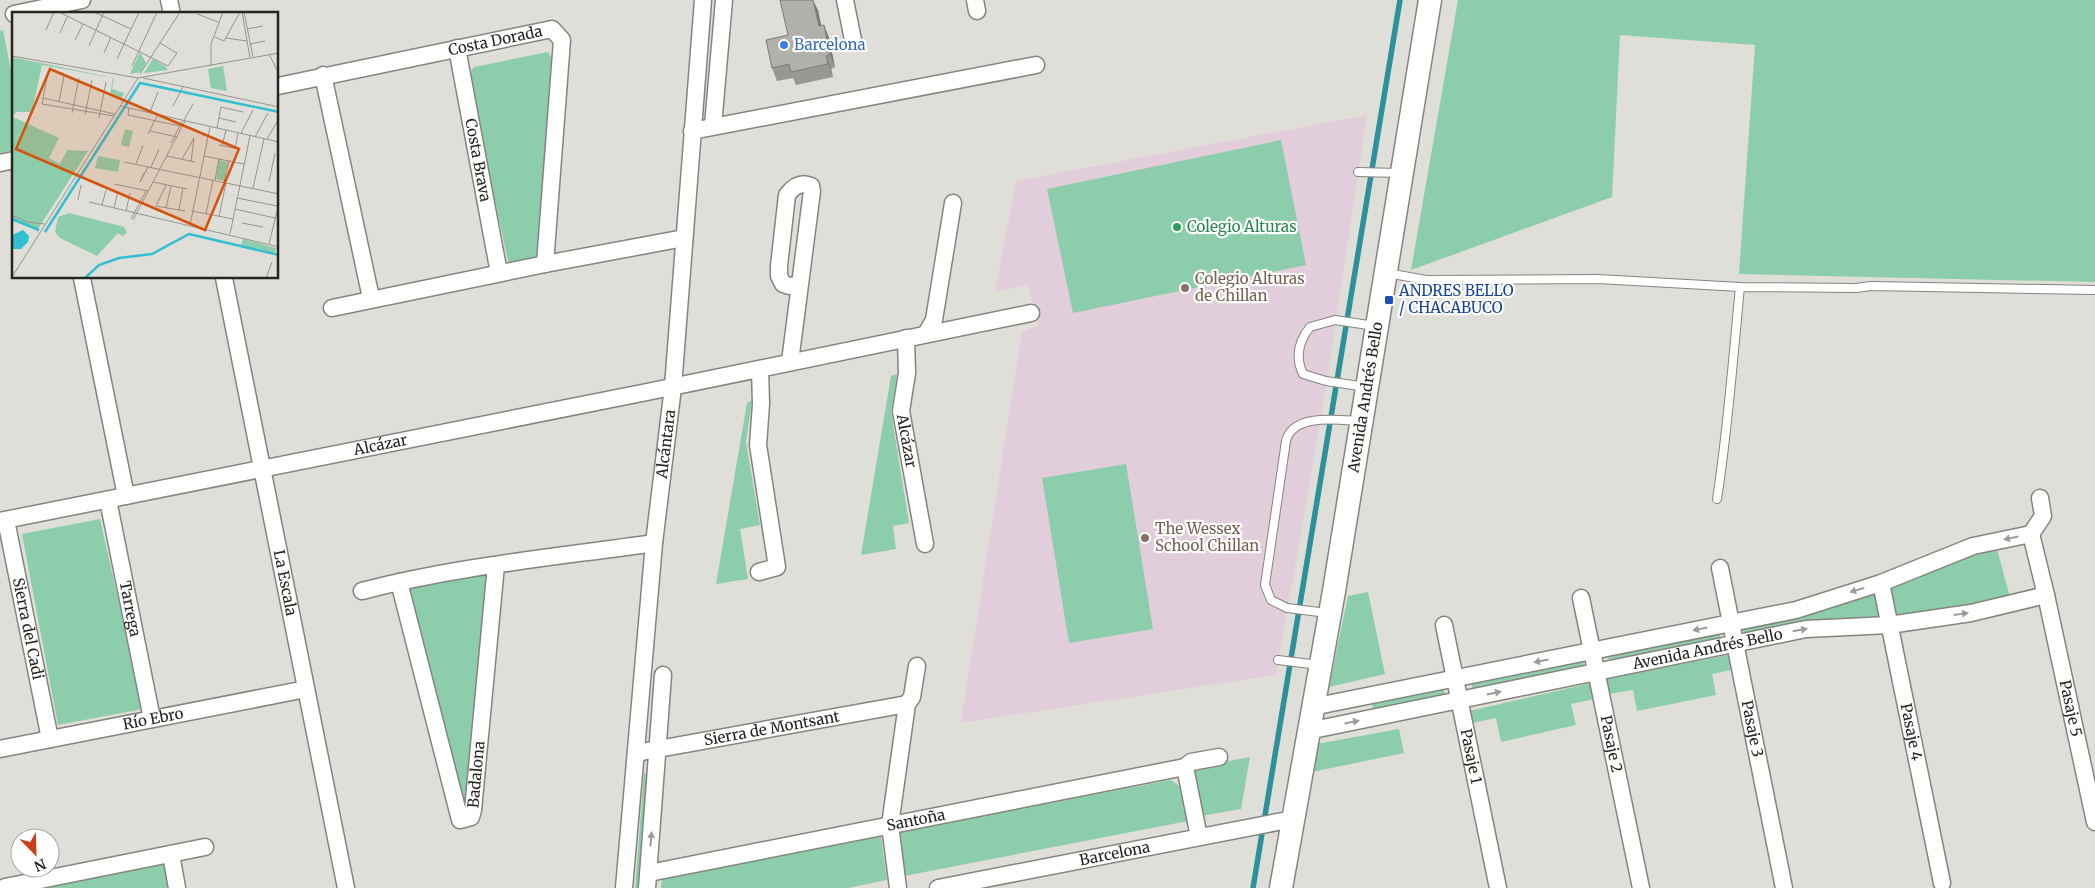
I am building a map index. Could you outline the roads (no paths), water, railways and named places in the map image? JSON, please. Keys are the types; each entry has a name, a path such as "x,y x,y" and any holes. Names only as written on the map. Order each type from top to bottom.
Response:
{"main road":[{"name":"Avenida Andrés Bello","path":"1281,888 1282,821 1308,731 1320,665 1329,613 1350,421 1368,325 1385,273 1430,0"}],"street":[{"path":"24,12 82,0"},
{"name":"Alcántara","path":"624,888 654,544 673,387 702,0"},
{"path":"713,126 724,0"},
{"path":"845,0 852,40"},
{"name":"Costa Dorada","path":"279,86 323,75 552,29 562,40 545,264"},
{"name":"Costa Brava","path":"457,48 499,273"},
{"path":"692,131 1036,65"},
{"path":"323,75 371,298"},
{"path":"790,362 800,285 812,191 810,186 806,184 799,184 787,195 779,266 779,276 783,284 789,286 800,285"},
{"path":"926,334 934,320 953,203"},
{"path":"332,308 371,298 684,238"},
{"path":"82,279 126,496"},
{"name":"La Escala","path":"224,279 346,888"},
{"name":"Alcázar","path":"3,520 673,387 1031,312"},
{"name":"Alcázar","path":"906,338 907,373 902,411 924,544"},
{"path":"759,572 777,567 758,445 761,404 760,369"},
{"path":"2040,498 2043,516 2031,534 2046,595"},
{"name":"Tarrega","path":"108,500 152,719"},
{"name":"Sierra del Cadi","path":"3,520 50,739"},
{"name":"Avenida Andrés Bello","path":"1312,707 1796,610 1881,583 1973,546 2031,534"},
{"path":"362,591 399,582 496,565 654,544"},
{"name":"Badalona","path":"399,582 460,820 471,817 473,810 496,565"},
{"name":"Pasaje 3","path":"1720,568 1784,888"},
{"name":"Pasaje 4","path":"1881,583 1942,883"},
{"name":"Avenida Andrés Bello","path":"1308,731 1806,629 1889,625 1971,613 2046,595"},
{"name":"Pasaje 5","path":"2046,595 2095,822"},
{"name":"Pasaje 2","path":"1581,598 1641,888"},
{"name":"Pasaje 1","path":"1444,625 1498,888"},
{"path":"898,888 890,825 907,704 912,697 917,666"},
{"path":"648,880 663,675"},
{"name":"Río Ebro","path":"0,749 306,689"},
{"name":"Sierra de Montsant","path":"636,753 907,704"},
{"name":"Santoña","path":"648,880 890,825 1185,767 1191,762 1219,757"},
{"path":"1185,767 1198,837"},
{"name":"Barcelona","path":"938,888 989,883 1198,837 1282,821"},
{"path":"5,887 42,884 205,847"},
{"path":"170,854 177,888"}],"lane":[{"path":"1358,172 1401,174"},
{"path":"1385,273 1426,280 1598,279 1740,287 1856,288 1871,286 2095,290"},
{"path":"1717,499 1726,447 1740,287"},
{"path":"1356,385 1326,381 1303,374 1298,360 1300,342 1310,326 1335,320 1368,325"},
{"path":"1329,613 1288,608 1271,600 1265,585 1266,568 1288,436 1294,427 1317,419 1350,421"},
{"path":"1278,660 1320,665"}],"waterway":[{"path":"1253,888 1400,0"}],"place":[{"name":"Barcelona","path":"784,45"},
{"name":"Colegio Alturas","path":"1177,227"},
{"name":"Colegio Alturas de Chillan","path":"1185,288"},
{"name":"ANDRES BELLO / CHACABUCO","path":"1389,300"},
{"name":"The Wessex School Chillan","path":"1145,538"}]}
